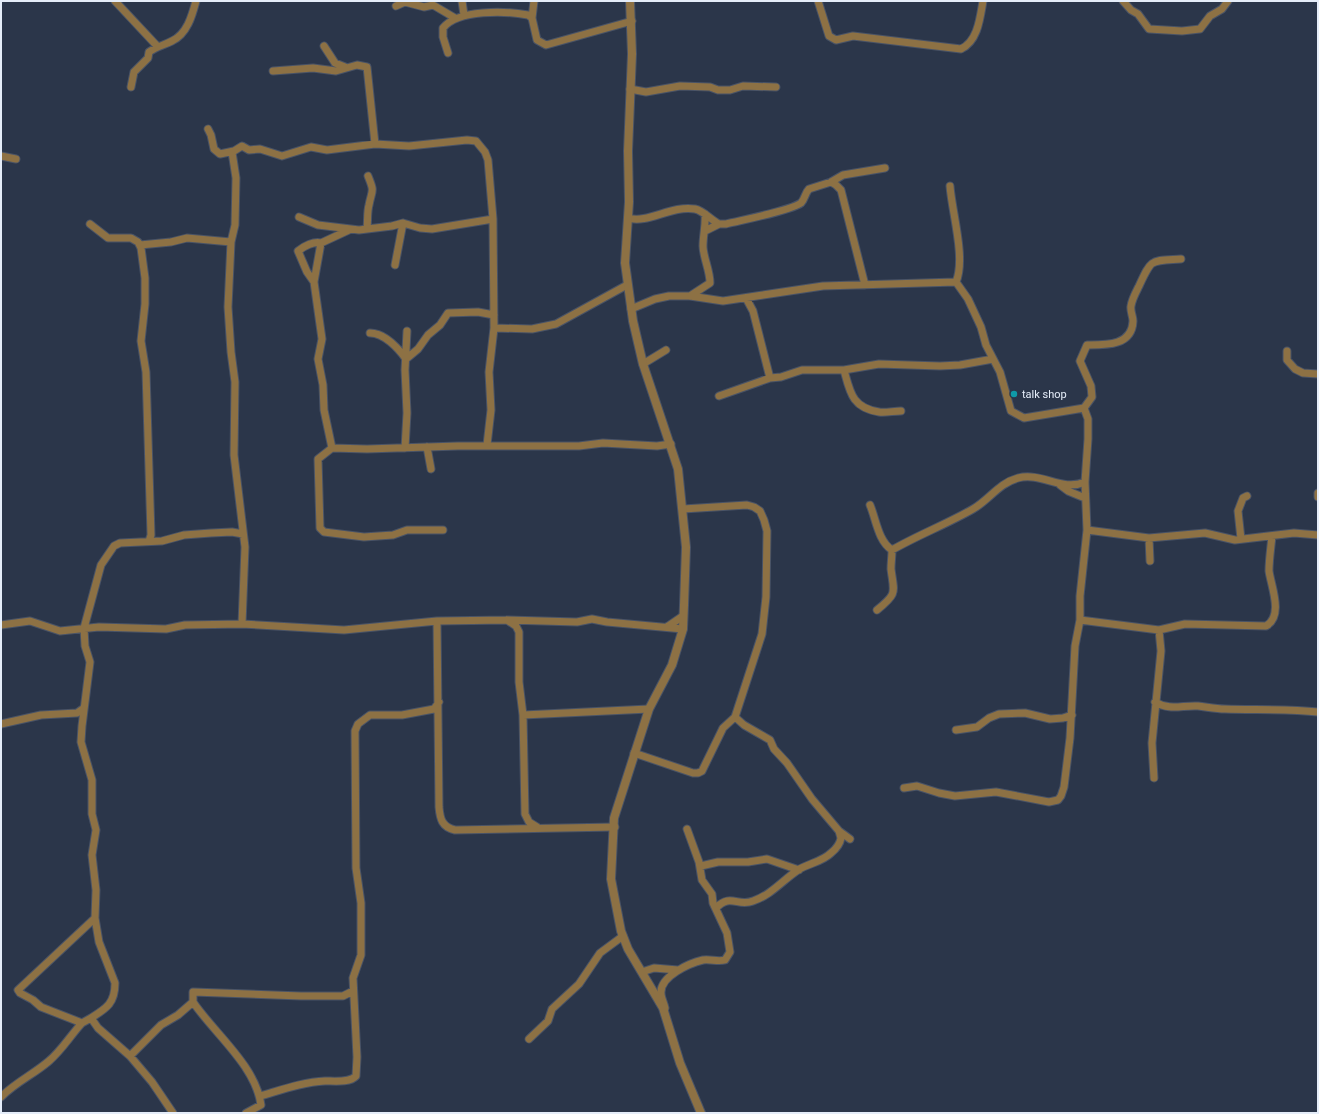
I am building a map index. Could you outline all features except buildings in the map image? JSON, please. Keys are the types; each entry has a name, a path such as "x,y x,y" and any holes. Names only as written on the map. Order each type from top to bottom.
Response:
{"street":[{"path":"115,1 158,47"},
{"path":"131,87 137,68 148,58 149,52 180,36 193,15 196,1"},
{"path":"462,1 464,15"},
{"path":"534,1 532,18 537,40 546,44 632,21"},
{"path":"630,1 632,21 628,218 625,251 627,285 643,364 678,469 686,547 683,629 672,665 649,709 614,818 615,827 611,878 623,936 628,949 657,995 667,1018"},
{"path":"818,1 829,36 836,40 854,36 961,49 970,43 978,29 983,1"},
{"path":"1123,1 1131,10 1138,14 1149,29 1182,31 1200,29 1210,16 1222,9 1228,1"},
{"path":"396,6 405,2 424,7 433,5 455,18"},
{"path":"448,53 443,31 446,24 455,18 464,15 520,14 532,18"},
{"path":"324,46 335,63 345,67"},
{"path":"273,71 312,68 336,71 345,67 357,65 367,67 375,144"},
{"path":"630,88 646,92 680,86 710,87 724,90 744,86 776,86"},
{"path":"208,129 210,131 216,152 220,154 232,152 243,146 249,150 260,149 282,156 311,147 327,150 375,144 409,146 467,140 476,141 485,152 488,160 493,219 494,328 489,372 491,410 488,445"},
{"path":"232,152 236,178 235,225 231,242 228,307 235,382 234,455 245,560 242,624"},
{"path":"1,156 16,159"},
{"path":"706,231 719,224 726,224 774,212 803,202 809,189 831,182 843,175 885,168"},
{"path":"367,228 369,204 373,188 368,176"},
{"path":"831,182 841,190 865,285"},
{"path":"950,186 952,212 959,240 959,265 956,282 972,306 974,315 981,326 986,345 1000,372 1008,405 1015,415 1024,418 1084,408 1092,397 1091,386 1084,374 1080,361 1087,345 1117,343 1126,338 1132,325 1131,305 1144,273 1150,264 1155,261 1181,259"},
{"path":"628,218 636,221 677,209 694,209 719,224"},
{"path":"690,296 710,283 710,270 703,247 706,231 704,214"},
{"path":"299,217 318,225 349,230 392,226 403,222 420,228 432,229 493,219"},
{"path":"395,265 403,222"},
{"path":"90,224 108,238 131,238 140,244 171,242 187,238 231,242"},
{"path":"314,282 307,272 298,251 312,243 321,243 349,230"},
{"path":"321,243 314,282 322,339 318,359 323,385 324,410 332,448"},
{"path":"140,244 145,278 145,310 141,341 146,372 149,440 151,535 149,541"},
{"path":"631,309 655,299 669,296 690,296 716,301 746,298 802,288 956,282"},
{"path":"494,328 532,329 556,324 627,285"},
{"path":"746,298 753,311 770,378"},
{"path":"406,359 418,349 428,335 440,325 448,313 478,312 494,315"},
{"path":"405,448 407,413 405,393 407,331"},
{"path":"370,333 379,334 402,353 406,359"},
{"path":"643,364 666,350"},
{"path":"1286,351 1287,360 1295,369 1303,373 1318,374"},
{"path":"718,396 770,378 802,370 844,370 879,364 940,366 960,365 993,359"},
{"path":"844,370 852,396 856,403 879,412 901,411"},
{"path":"904,788 917,786 955,796 996,792 1044,802 1058,800 1064,787 1072,715 1075,646 1080,620 1080,596 1087,530 1085,482 1088,419 1084,408"},
{"path":"443,530 407,530 393,535 359,538 321,531 317,463 322,454 332,448 367,449 488,445 579,446 603,443 657,446 670,444"},
{"path":"427,447 431,470"},
{"path":"892,550 927,530 974,509 999,487 1015,479 1026,476 1042,478 1060,484 1077,486 1085,482"},
{"path":"1060,484 1068,491 1085,498"},
{"path":"1318,492 1318,497"},
{"path":"1241,539 1238,511 1243,498 1247,496"},
{"path":"634,753 698,773 702,771 723,728 734,717 762,634 766,597 768,554 767,531 764,520 754,507 747,505 683,509"},
{"path":"870,505 882,539 887,547 892,550"},
{"path":"1087,530 1149,538 1205,533 1235,540 1294,533 1318,534"},
{"path":"1,1096 15,1084 39,1069 58,1053 82,1023 107,1007 114,997 115,992 115,983 98,937 95,918 96,890 92,855 96,830 92,814 92,780 81,742 90,662 85,646 84,628 100,565 114,546 120,543 211,533 232,532 243,534"},
{"path":"1080,620 1159,630 1185,624 1262,626 1270,624 1275,615 1275,603 1269,570 1272,536"},
{"path":"1149,538 1150,561"},
{"path":"877,610 894,592 891,565 892,550"},
{"path":"667,627 683,616"},
{"path":"1,625 30,621 60,631 84,628 166,630 185,625 242,624 344,630 437,621 507,620 576,622 592,619 607,622 683,629"},
{"path":"507,620 516,626 519,632 519,682 523,715 526,817 523,824 518,829"},
{"path":"437,621 439,807 442,821 448,829 615,827"},
{"path":"438,636 443,628 453,621"},
{"path":"1154,778 1152,754 1155,702 1161,651 1159,630"},
{"path":"260,1096 299,1085 322,1081 351,1080 355,1078 358,1057 353,978 361,955 361,903 356,868 355,731 358,724 370,715 402,715 421,712 434,709 439,702"},
{"path":"1155,702 1170,708 1197,706 1224,709 1280,711 1292,709 1318,712"},
{"path":"1,724 42,715 77,713 84,708"},
{"path":"523,715 649,709"},
{"path":"956,730 977,727 989,718 999,714 1025,713 1050,719 1063,718 1072,715"},
{"path":"734,717 744,725 770,740 774,749 787,763 812,799 839,831 850,839"},
{"path":"526,817 531,824 539,828"},
{"path":"687,829 700,866 702,880 712,894 716,908 727,933 730,946 728,956 722,961 703,960 678,970 668,979 661,992 680,1062 701,1113"},
{"path":"716,908 722,902 727,900 745,902 756,900 774,890 799,870 826,858 833,852 840,842 839,831"},
{"path":"700,866 718,862 748,862 767,859 799,870"},
{"path":"82,1023 41,1007 34,1000 20,993 18,990 95,918"},
{"path":"529,1039 548,1021 552,1009 579,984 600,953 623,936"},
{"path":"642,972 654,968 678,970"},
{"path":"246,1113 261,1105 260,1096 242,1061 193,1002 193,992 343,996 353,991"},
{"path":"130,1056 161,1025 178,1015 193,1002"},
{"path":"91,1018 98,1028 130,1056 173,1113"}],"place":[{"name":"talk shop","path":"1014,394"}]}
